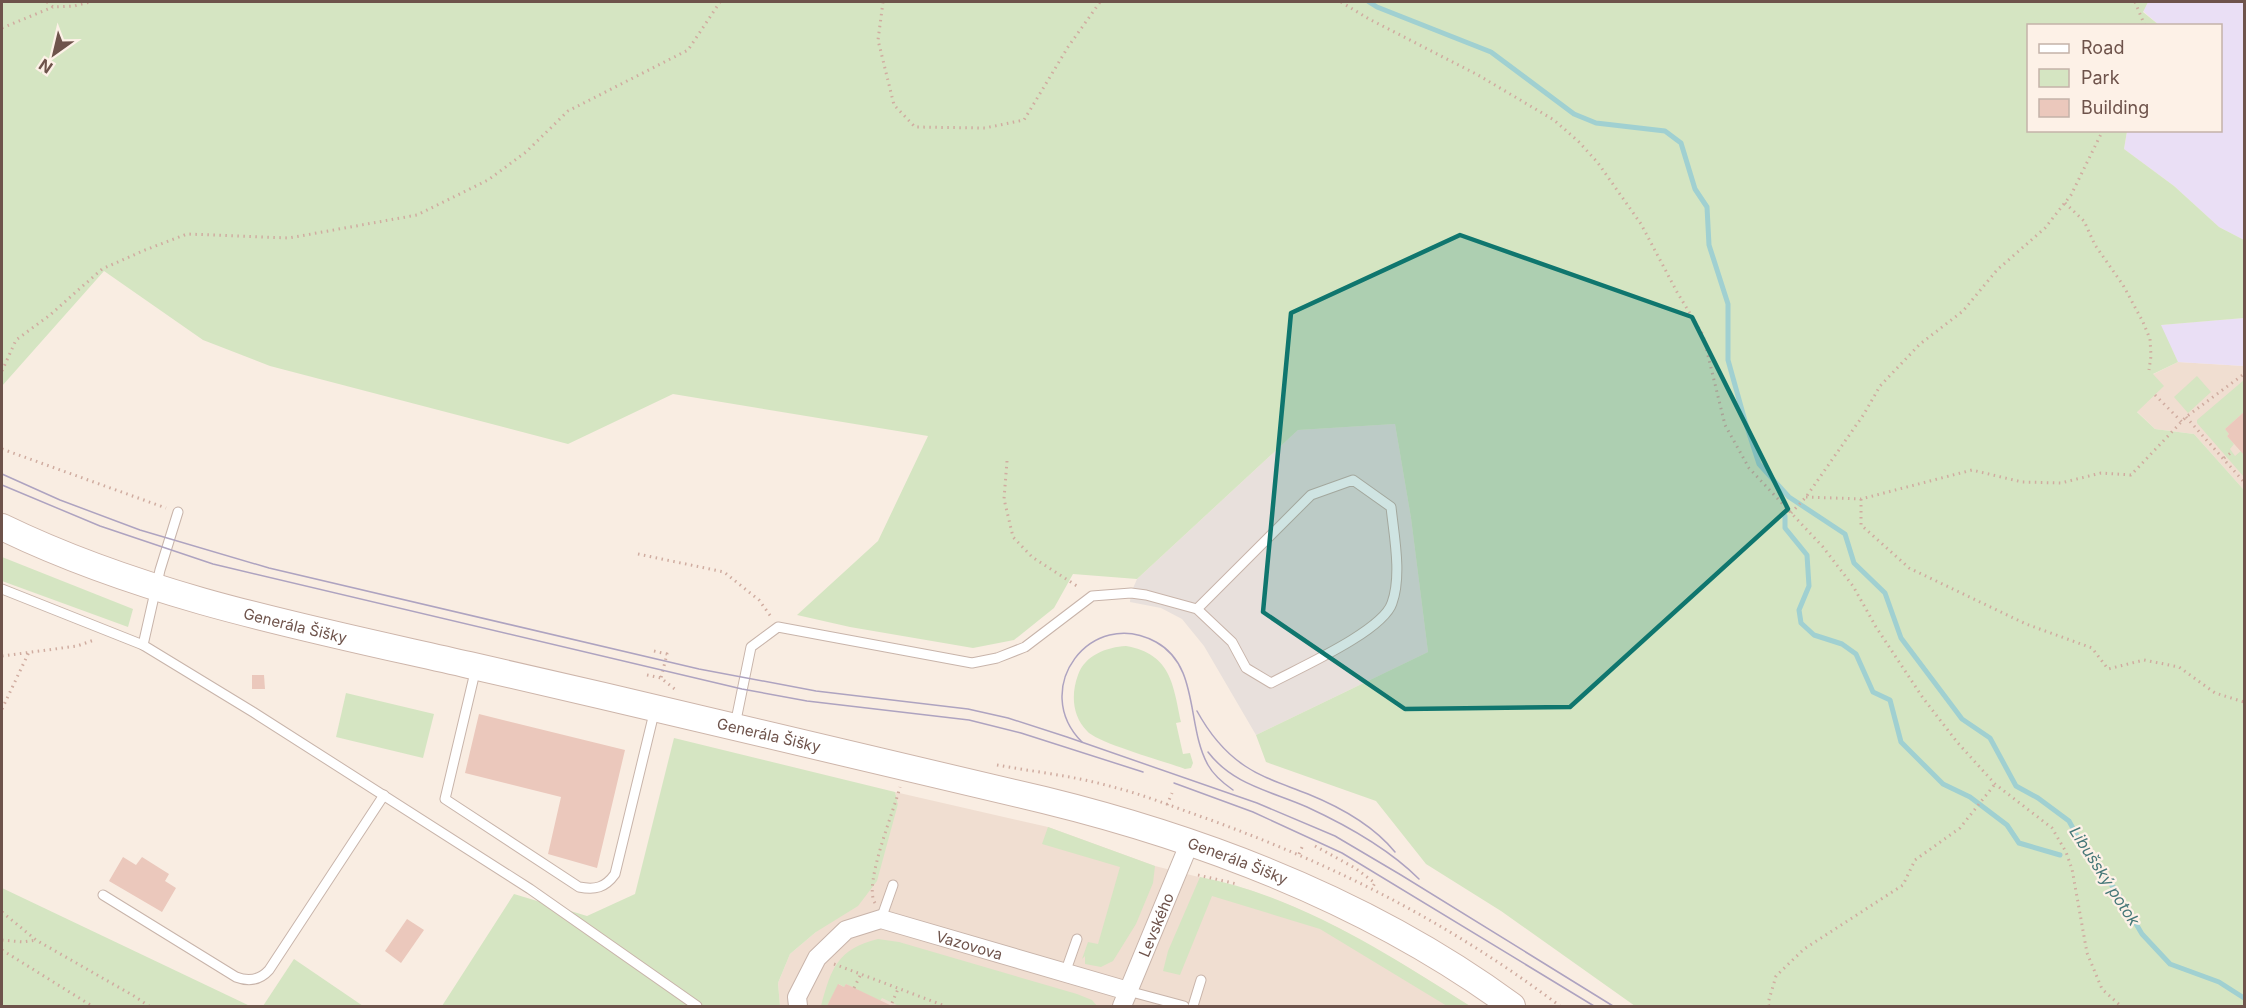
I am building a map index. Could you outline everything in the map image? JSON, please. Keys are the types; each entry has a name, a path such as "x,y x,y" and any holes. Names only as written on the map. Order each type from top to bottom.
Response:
{"main road":[{"name":"Generála Šišky","path":"2,527 30,541 157,588 314,629 1072,807 1190,842 1288,880 1370,918 1435,956 1512,1006"}],"street":[{"name":"Levského","path":"1125,999 1190,842"},
{"name":"Vazovova","path":"882,917 1065,973 1125,999"},
{"path":"798,1006 797,997 817,958 846,930 882,917"}],"lane":[{"path":"734,727 751,647 778,627 972,663 997,658 1025,647 1092,596 1131,593 1197,609 1232,642 1246,668 1271,683 1366,633 1392,605 1397,564 1390,507 1353,480 1311,495 1197,609"},
{"path":"143,645 178,512"},
{"path":"2,589 143,645 530,889 697,1006"},
{"path":"476,667 445,799 579,887 594,890 608,884 615,874 655,709"},
{"path":"103,895 236,977 244,980 263,976 384,795"},
{"path":"882,917 893,885"},
{"path":"1065,973 1077,939"},
{"path":"1193,1006 1201,980"},
{"name":"Vazovova","path":"1125,999 1184,1006"}],"path":[{"path":"46,2 53,7"},
{"path":"2,28 53,7 74,6 90,2"},
{"path":"2,372 16,340 50,315 102,269 145,250 187,234 289,238 417,215 488,180 526,152 568,111 688,50 720,2"},
{"path":"883,2 878,40 894,105 915,127 985,128 1024,120 1068,47 1100,2"},
{"path":"1341,2 1369,19 1478,75 1554,120 1591,156 1641,224 1703,335 1725,425 1749,468 1822,547 1853,586 1876,627 1923,698 1958,742 1995,784 2052,828 2066,852 2072,869 2087,953 2102,990 2121,1006"},
{"path":"2135,2 2144,24"},
{"path":"1791,514 1806,497 1864,414 1880,386 1920,344 1963,310 1997,270 2045,228 2071,195 2102,132"},
{"path":"2065,203 2084,221 2095,244 2123,285 2143,322 2150,339 2149,370"},
{"path":"1806,497 1861,499 1972,470 2022,482 2061,483 2101,474 2131,475 2186,417 2244,374"},
{"path":"2155,395 2182,422"},
{"path":"2186,417 2244,482"},
{"path":"2,449 178,512"},
{"path":"2224,459 2232,452"},
{"path":"1007,461 1004,499 1013,537 1032,557 1092,596"},
{"path":"1861,499 1861,525 1909,568 2026,624 2092,648 2108,669 2144,660 2179,667 2215,693 2244,702"},
{"path":"638,554 724,572 759,600 778,627"},
{"path":"2,656 77,646 113,633"},
{"path":"654,651 667,654 661,678"},
{"path":"2,709 29,652"},
{"path":"989,764 1112,786 1167,805 1172,793"},
{"path":"1769,1006 1776,975 1804,949 1903,885 1915,860 1960,828 1995,784"},
{"path":"882,917 871,897 873,875 900,787"},
{"path":"1299,854 1303,845"},
{"path":"1315,846 1375,883 1372,888"},
{"path":"1198,875 1222,879 1243,886"},
{"path":"2,912 36,940 149,1006"},
{"path":"2,940 23,942 36,940"},
{"path":"2,950 92,1006"},
{"path":"831,963 898,988 932,1004 945,1006"},
{"path":"854,988 861,974"},
{"path":"892,1003 898,988"}],"highlighted area":[{"path":"1460,235 1692,317 1788,509 1570,707 1405,709 1263,612 1291,313"}],"shaded area":[{"path":"2148,2 2244,2 2244,240 2219,227 2174,186 2124,149 2127,132 2222,132 2222,24 2158,24 2143,11"},
{"path":"2244,318 2244,366 2178,362 2160,325"},
{"path":"2178,362 2244,366 2244,490 2194,434 2155,429 2117,392"},
{"path":"1395,424 1411,518 1428,652 1256,735 1204,646 1182,619 1161,608 1130,602 1137,579 1298,430"},
{"path":"895,792 1048,827 1155,866 1250,890 1339,928 1470,1006 780,1006 778,983 790,954 816,932 898,804"}],"green space":[{"path":"2,2 2148,2 2143,12 2158,24 2027,24 2027,132 2127,132 2124,149 2174,186 2219,227 2244,240 2244,318 2161,325 2178,362 2153,374 2164,386 2137,412 2155,429 2194,434 2244,490 2244,1006 1635,1006 1501,911 1426,864 1376,801 1266,762 1256,735 1428,652 1411,518 1395,424 1298,430 1137,579 1073,574 1054,608 1014,640 973,648 850,627 797,615 878,541 928,436 673,394 568,444 270,366 203,340 104,271 2,386"},
{"path":"2197,376 2211,392 2188,413 2174,397"},
{"path":"2244,380 2244,412 2225,429 2229,434 2227,436 2234,444 2230,449 2235,456 2241,451 2244,455 2244,477 2197,423 2197,420"},
{"path":"2,557 133,609 128,627 2,581"},
{"path":"1126,646 1152,656 1167,673 1172,683 1181,722 1176,723 1183,754 1190,753 1193,763 1191,768 1185,769 1104,741 1087,731 1078,719 1074,697 1081,668 1091,657 1104,650"},
{"path":"346,693 434,714 423,758 336,737"},
{"path":"674,738 895,792 898,804 877,881 858,906 816,932 790,954 778,983 780,1006 442,1006 514,894 587,916 635,894"},
{"path":"1048,827 1155,866 1153,883 1136,924 1113,961 1101,967 1085,964 1085,956 1082,959 1088,942 1098,944 1120,867 1042,844"},
{"path":"1200,877 1236,886 1306,912 1373,947 1470,1006 1447,1006 1320,929 1212,896 1180,975 1163,971 1168,951"},
{"path":"2,888 250,1006 2,1006"},
{"path":"878,939 899,942 1077,994 1092,1000 1097,1006 899,1006 882,998 880,1001 846,984 844,987 839,984 827,1006 821,1006 828,981 838,962 853,948"},
{"path":"294,959 363,1006 263,1006"}],"building":[{"path":"2244,412 2244,455 2227,436 2229,434 2225,429"},
{"path":"252,675 264,675 265,689 252,689"},
{"path":"479,714 625,750 597,868 548,854 561,797 465,773"},
{"path":"123,857 136,865 142,857 169,874 165,881 176,888 162,912 109,881"},
{"path":"407,919 424,930 401,963 385,951"},
{"path":"838,984 844,987 846,984 892,1006 827,1006"}],"waterway":[{"name":"Libušský potok","path":"1369,2 1491,52 1574,114 1596,123 1665,131 1681,143 1695,189 1707,207 1709,245 1728,304 1728,360 1759,464 1789,497 1845,534 1854,563 1885,593 1901,638 1962,719 1990,738 2016,786 2038,798 2069,821 2092,863 2116,890 2142,934 2170,964 2219,982 2244,998"},
{"path":"1785,516 1785,528 1807,555 1809,586 1799,610 1801,623 1814,635 1842,644 1856,654 1873,692 1890,700 1901,742 1943,784 1970,797 2007,825 2019,843 2060,855"}],"tram line":[{"path":"2,474 60,500 140,530 269,568 699,669 816,691 968,709 1008,718 1067,737 1257,803 1335,836 1613,1006"},
{"path":"2,485 100,526 213,564 742,689 807,701 969,720 1021,733 1143,772"},
{"path":"1082,742 1067,721 1062,699 1065,678 1075,659 1090,644 1110,635 1132,634 1156,642 1170,653 1180,666 1186,681 1201,750 1213,773 1233,790"},
{"path":"1197,711 1218,742 1230,755 1252,771 1344,811 1377,833 1395,852"},
{"path":"1208,752 1218,763 1241,780 1307,807 1366,838 1394,857 1419,879"},
{"path":"1174,783 1253,812 1342,853 1594,1006"}]}
